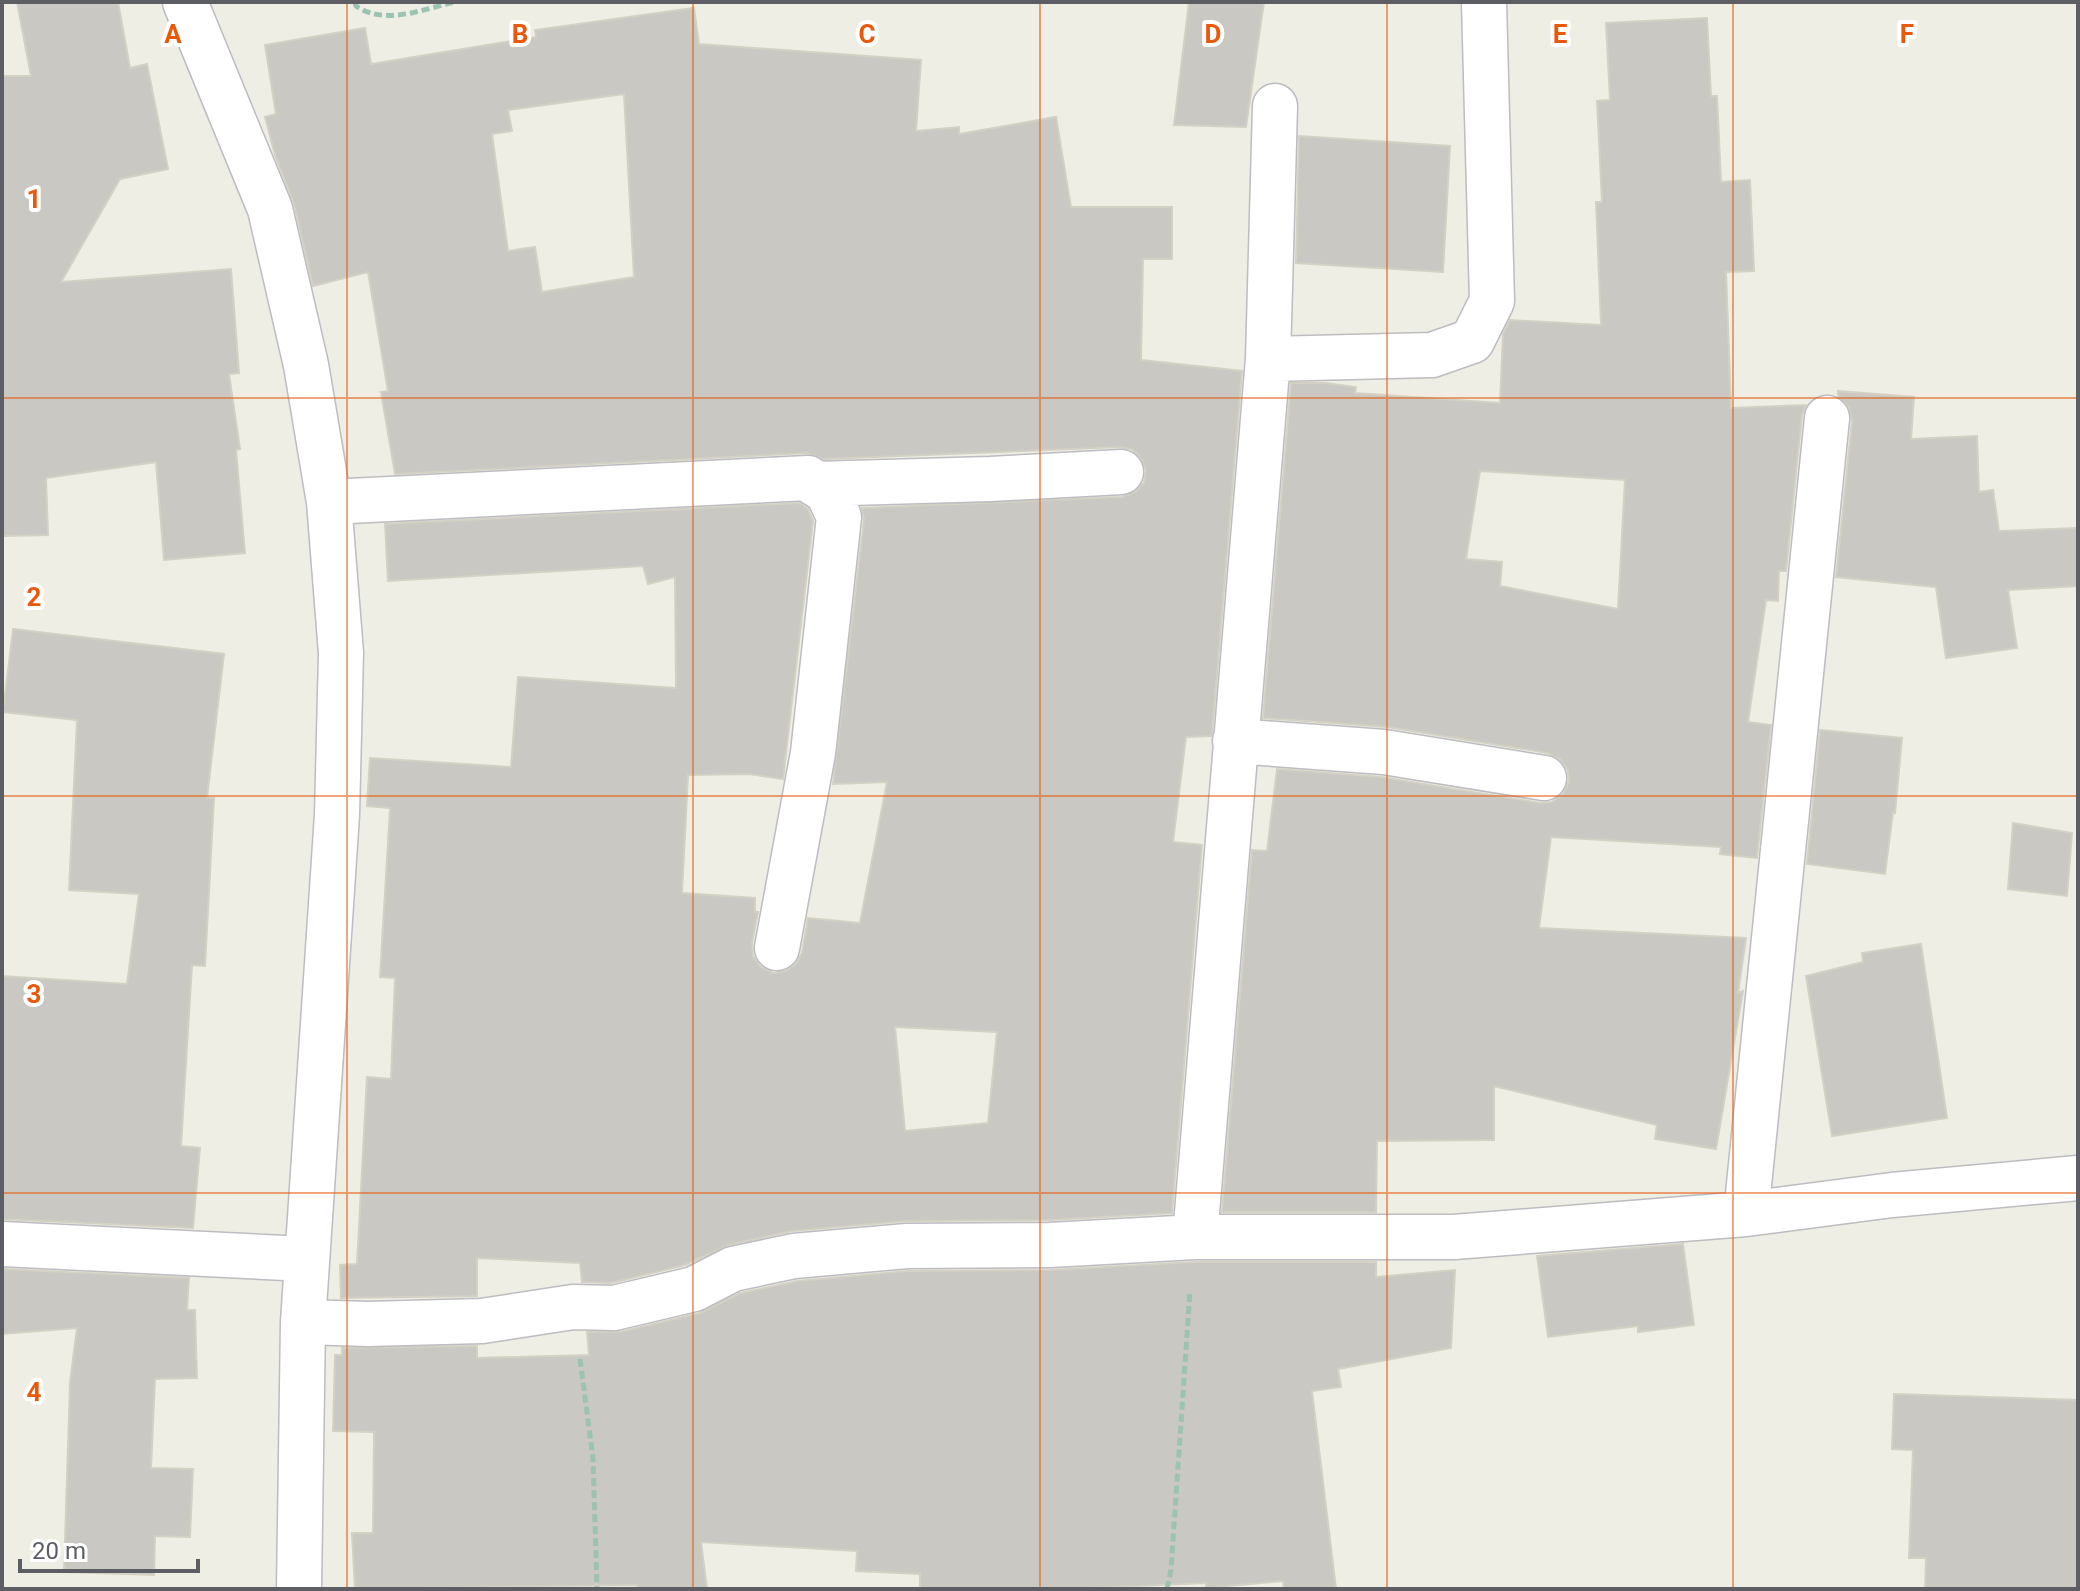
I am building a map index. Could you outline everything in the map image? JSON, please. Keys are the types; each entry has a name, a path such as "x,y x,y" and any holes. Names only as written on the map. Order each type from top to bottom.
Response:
{"street":[{"path":"185,2 270,209 306,365 329,502 341,653 337,815 303,1322 299,1589"},
{"path":"1268,359 1432,355 1472,341 1492,301 1484,2"},
{"path":"1195,1237 1268,359 1275,106"},
{"path":"1746,1214 1827,418"},
{"path":"815,484 1121,472"},
{"path":"329,502 808,478 828,493 839,517 813,753 777,948"},
{"path":"1235,741 1384,752 1544,778"},
{"path":"303,1322 482,1321 573,1307 614,1308 694,1289 733,1269 794,1256 907,1246 1050,1245 1195,1237 1454,1237 1746,1214 1892,1195 2078,1178"},
{"path":"2,1244 306,1259"}],"path":[{"path":"355,2 369,14 394,16 455,2"},
{"path":"1167,1589 1171,1570 1184,1352 1195,1237"},
{"path":"573,1307 593,1458 597,1589"}],"building":[{"path":"17,2 118,2 130,68 147,64 168,169 120,179 61,282 231,269 239,373 229,374 240,449 236,450 245,553 164,560 156,462 46,478 48,535 2,536 2,76 31,76"},
{"path":"1189,2 1264,2 1246,127 1174,125"},
{"path":"694,8 699,44 921,60 916,131 959,127 959,134 1056,117 1071,207 1172,207 1172,259 1143,259 1141,360 1242,371 1212,734 1186,737 1173,842 1202,845 1172,1213 1049,1220 905,1221 792,1231 728,1245 685,1265 611,1283 582,1282 580,1263 477,1258 477,1296 341,1298 340,1265 357,1264 367,1077 391,1079 395,978 380,977 390,808 367,806 370,758 511,767 518,677 676,688 675,577 648,584 643,566 388,581 385,524 800,503 808,509 813,521 783,779 749,774 688,775 682,893 755,898 755,912 758,912 752,943 753,956 760,966 773,973 786,971 796,964 802,953 808,918 860,923 887,782 833,784 864,520 862,508 1122,497 1135,492 1144,483 1146,470 1141,458 1132,449 1120,447 824,459 807,453 395,474 381,392 388,391 368,272 313,286 294,203 275,155 265,117 276,114 265,45 365,28 371,64 536,37 535,30","holes":["624,94 634,277 542,292 535,247 508,251 492,134 512,131 508,110","895,1027 997,1032 988,1123 905,1131"]},
{"path":"1707,18 1711,96 1717,96 1721,182 1750,180 1754,271 1726,272 1731,408 1806,405 1802,415 1786,571 1779,571 1778,601 1766,600 1748,722 1771,725 1757,858 1720,854 1721,847 1551,837 1539,928 1746,938 1738,993 1743,991 1716,1149 1655,1139 1657,1125 1494,1086 1494,1140 1377,1141 1376,1212 1222,1212 1252,850 1267,851 1277,769 1381,777 1540,803 1552,802 1563,794 1569,781 1568,770 1560,759 1548,753 1388,727 1263,718 1291,383 1356,387 1355,393 1500,403 1503,334 1510,320 1601,325 1596,202 1602,202 1597,101 1610,100 1606,23","holes":["1480,471 1625,480 1618,609 1500,586 1502,562 1466,559"]},
{"path":"1299,136 1450,146 1443,272 1296,263"},
{"path":"1838,391 1914,397 1911,439 1977,436 1979,492 1993,490 1999,531 2078,528 2078,586 2008,590 2017,648 1946,658 1936,587 1836,577 1852,421 1849,407 1838,396"},
{"path":"13,629 224,654 207,798 214,798 205,966 192,965 181,1146 200,1148 193,1228 2,1219 2,976 127,984 139,894 69,890 77,720 3,712"},
{"path":"1820,730 1902,738 1885,874 1807,864"},
{"path":"2013,823 2072,833 2067,896 2008,889"},
{"path":"1921,944 1947,1118 1832,1136 1806,976 1863,962 1862,953"},
{"path":"1683,1244 1694,1325 1638,1332 1638,1326 1548,1337 1537,1256"},
{"path":"1196,1262 1376,1262 1376,1277 1455,1270 1451,1348 1338,1369 1341,1387 1312,1391 1336,1589 1284,1589 1283,1581 1206,1588 1206,1583 1068,1589 920,1589 920,1574 856,1571 857,1551 701,1542 707,1589 638,1589 637,1585 355,1589 352,1533 373,1533 374,1432 333,1431 335,1355 342,1355 342,1348 477,1346 477,1358 589,1355 587,1332 620,1332 700,1313 741,1293 798,1281 908,1271 1050,1270"},
{"path":"2,1269 189,1278 187,1310 195,1310 197,1378 155,1379 151,1468 193,1469 190,1537 155,1536 154,1575 64,1572 70,1382 77,1328 2,1334"},
{"path":"1894,1394 2078,1400 2078,1589 1925,1589 1926,1558 1909,1558 1913,1450 1892,1449"}]}
